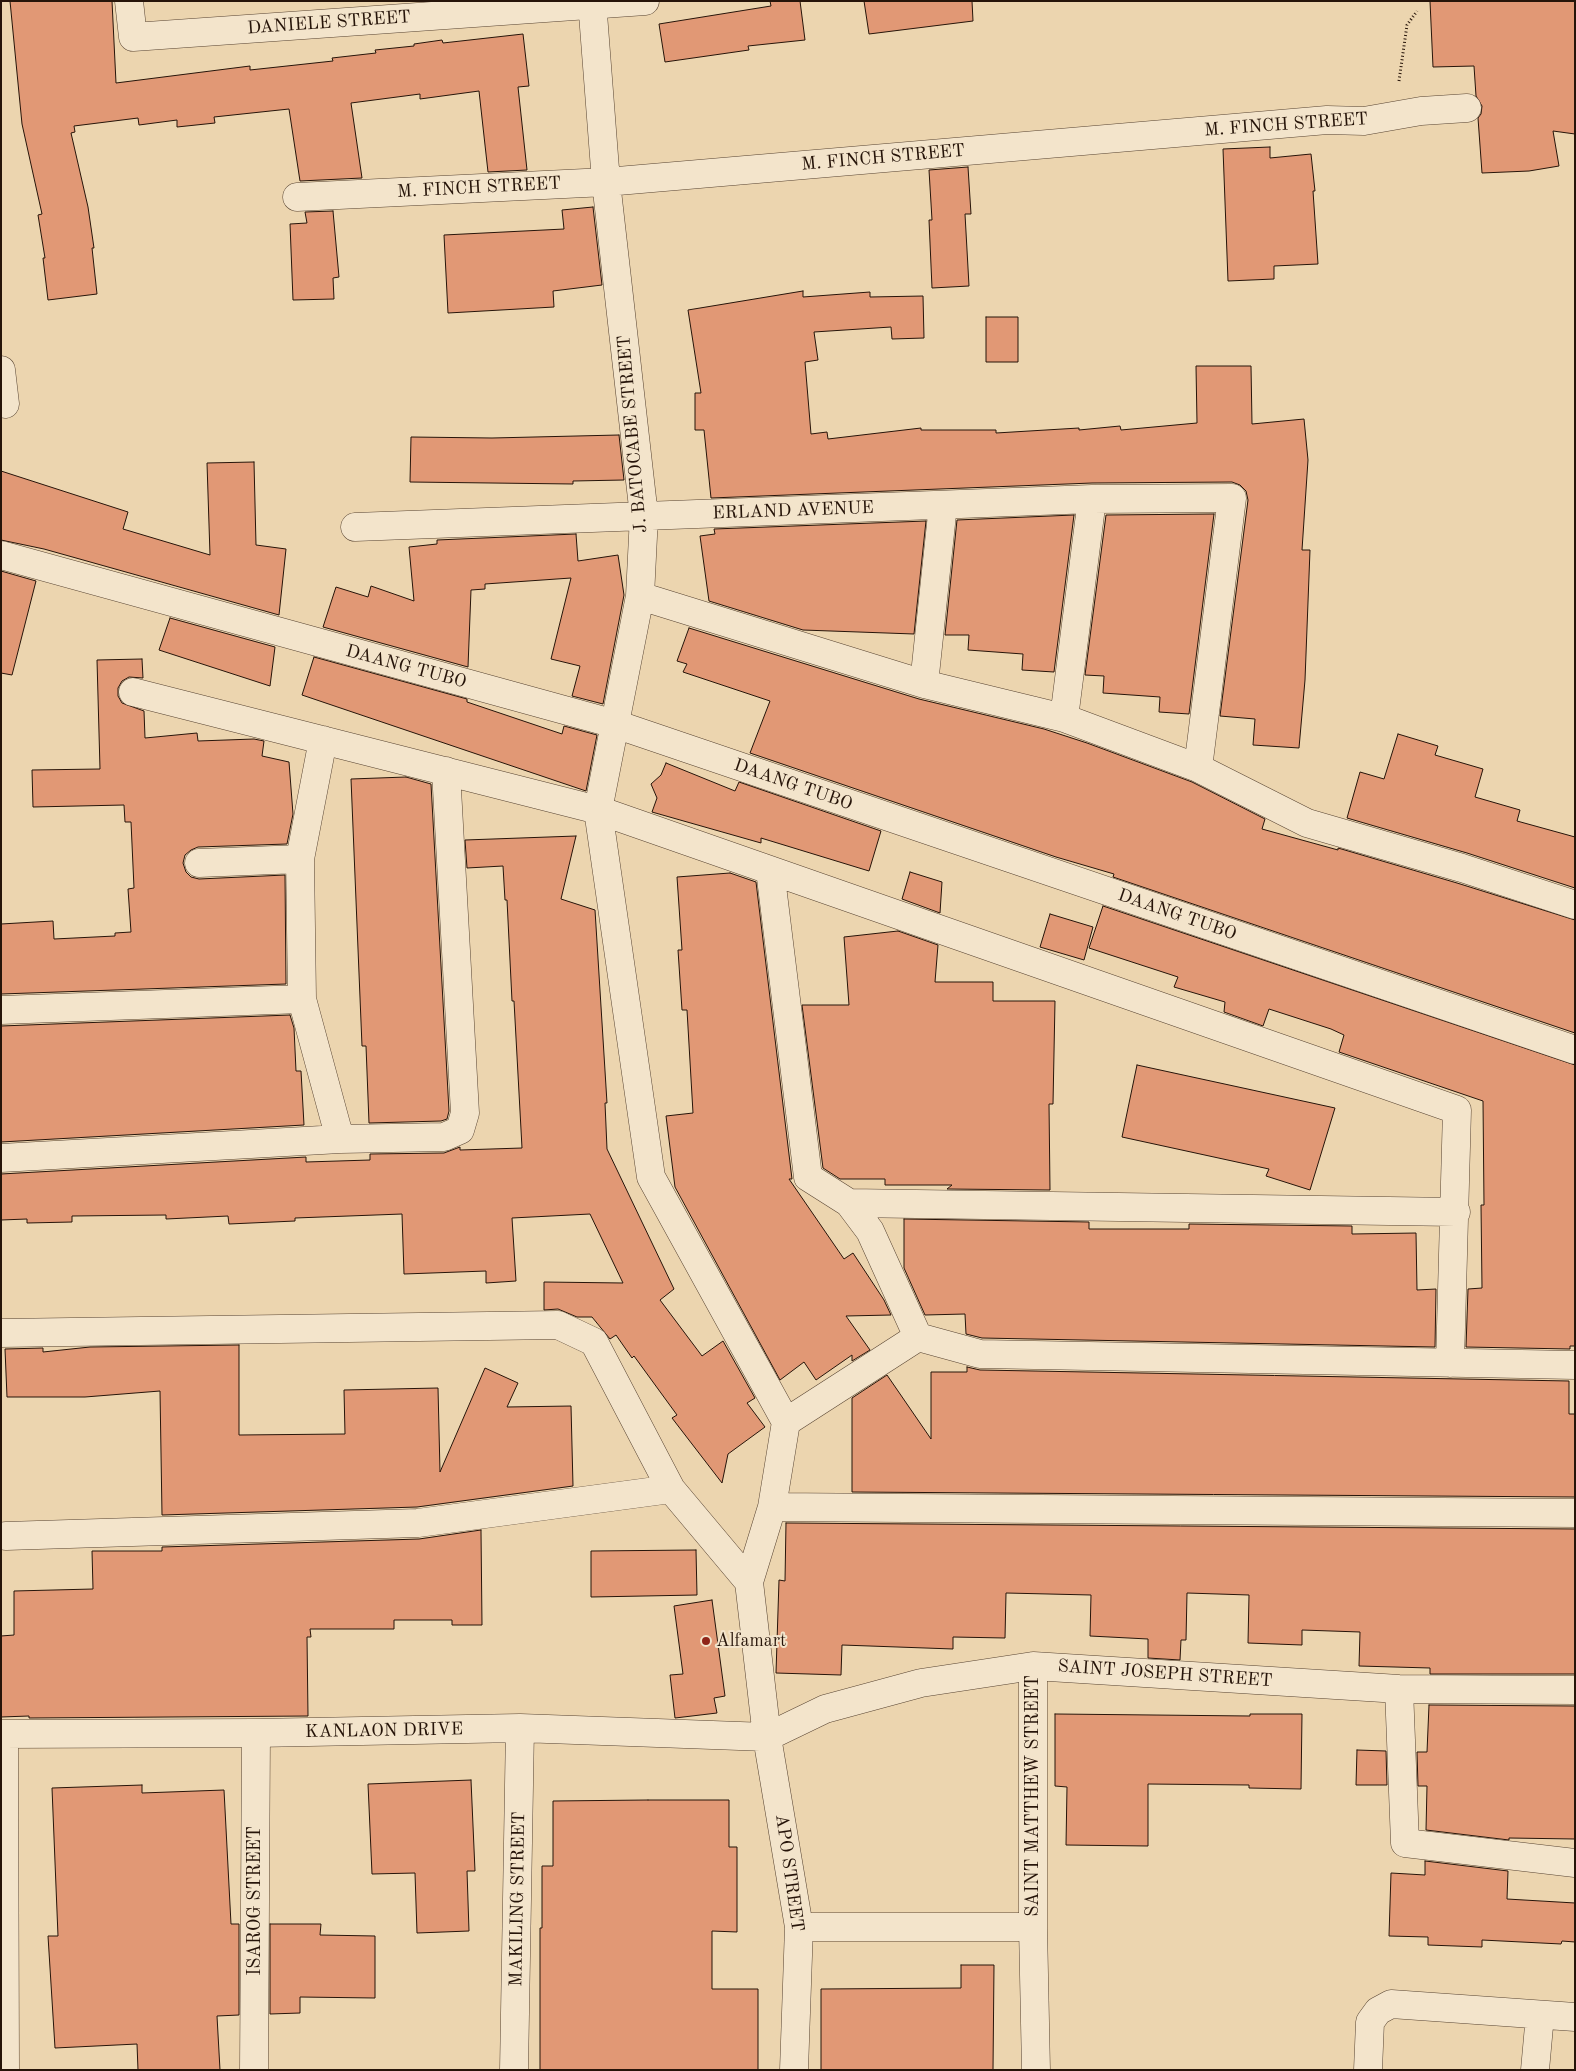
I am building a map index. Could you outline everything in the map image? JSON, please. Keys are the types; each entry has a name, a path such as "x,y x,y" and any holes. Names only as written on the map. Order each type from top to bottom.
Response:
{"street":[{"name":"DANIELE STREET","path":"129,1 133,37 592,9 645,1"},
{"name":"J. BATOCABE STREET","path":"592,9 606,182 644,516 640,596 598,810 651,1178 786,1422"},
{"name":"M. FINCH STREET","path":"297,197 606,182 1327,120 1364,121 1396,117 1421,111 1467,108"},
{"path":"1,370 5,404 1,403"},
{"name":"ERLAND AVENUE","path":"355,527 1092,499 1232,498 1198,768"},
{"path":"1064,718 1092,499"},
{"path":"924,684 943,505"},
{"name":"DAANG TUBO","path":"1,555 615,724 1575,1050"},
{"path":"640,596 924,684 1064,718 1198,768 1307,823 1462,868 1575,905"},
{"path":"132,692 598,810 1457,1110 1456,1212 1450,1362"},
{"path":"323,740 300,859 302,999 340,1139"},
{"path":"1,1158 340,1139 444,1137 460,1130 465,1113 446,771"},
{"path":"199,863 300,859"},
{"path":"770,870 808,1177 849,1203 870,1231 918,1337"},
{"path":"1,1010 302,999"},
{"path":"849,1203 1456,1212"},
{"path":"1,1332 558,1324 594,1342 671,1489 749,1582"},
{"path":"749,1582 772,1507 786,1422 918,1337 980,1354 1575,1365"},
{"path":"6,1536 418,1523 671,1489"},
{"path":"772,1507 1575,1513"},
{"name":"APO STREET","path":"749,1582 767,1738 799,1927 794,2070"},
{"name":"SAINT JOSEPH STREET","path":"767,1738 825,1709 921,1683 1033,1666 1399,1689 1575,1690"},
{"name":"SAINT MATTHEW STREET","path":"1033,1666 1033,1927 1036,2070"},
{"path":"1399,1689 1404,1843 1575,1863"},
{"name":"KANLAON DRIVE","path":"3,1734 256,1733 520,1728 767,1738"},
{"name":"MAKILING STREET","path":"514,2070 520,1728"},
{"name":"ISAROG STREET","path":"254,2070 256,1733"},
{"path":"3,1734 6,2070"},
{"path":"799,1927 1033,1927"},
{"path":"1368,2070 1370,2022 1378,2011 1391,2004 1575,2017"},
{"path":"1535,2070 1540,2015"}],"path":[{"path":"1396,117 1403,44 1407,26 1417,11"}],"building":[{"path":"10,1 112,1 116,83 250,66 250,70 333,61 332,58 376,53 375,50 414,46 414,44 442,40 443,43 523,34 529,86 518,87 527,170 488,172 479,91 420,99 420,94 351,103 362,178 300,181 289,109 214,117 215,123 177,127 177,120 139,125 138,118 74,126 75,132 71,133 88,207 94,248 92,248 97,294 48,300 43,258 45,258 38,215 42,214 22,124"},
{"path":"770,1 800,1 805,40 748,46 749,50 665,62 659,24 771,6"},
{"path":"864,1 972,1 973,21 869,34"},
{"path":"1430,1 1575,1 1575,134 1553,131 1559,166 1529,171 1482,173 1478,118 1481,114 1482,106 1476,96 1474,66 1433,67"},
{"path":"1270,147 1270,158 1311,154 1315,191 1313,191 1318,264 1274,266 1274,279 1228,281 1223,149"},
{"path":"968,167 971,214 965,214 969,286 932,288 929,220 932,220 929,170"},
{"path":"593,207 602,285 553,291 554,307 448,313 444,235 564,229 562,210"},
{"path":"333,211 339,277 333,278 334,299 293,300 290,224 307,223 305,212"},
{"path":"803,291 803,297 870,292 870,297 923,296 924,338 892,339 891,327 814,332 818,360 805,362 811,434 827,432 828,439 921,428 921,430 996,430 996,433 1079,428 1079,430 1120,426 1121,430 1197,423 1196,366 1251,366 1252,424 1304,419 1308,460 1302,550 1310,550 1305,680 1299,748 1253,745 1255,719 1220,716 1248,500 1246,491 1240,485 1232,482 1092,483 711,498 704,430 695,430 695,393 701,393 688,310"},
{"path":"986,317 1018,317 1018,362 986,362"},
{"path":"619,435 624,480 573,481 573,484 410,482 411,437 492,438"},
{"path":"254,462 256,545 286,549 279,615 44,549 1,540 1,471 128,512 123,529 210,555 207,463"},
{"path":"1214,514 1189,714 1159,712 1160,697 1103,693 1104,676 1085,675 1106,515"},
{"path":"1074,515 1054,672 1022,670 1023,654 968,650 969,635 945,635 957,520"},
{"path":"926,521 914,634 803,630 709,601 700,536 715,534 714,529"},
{"path":"576,534 578,561 618,555 624,595 603,704 572,696 580,666 551,659 571,578 485,584 485,589 471,590 468,667 323,627 336,587 368,597 371,586 414,601 409,547 437,544 437,540"},
{"path":"1,571 36,581 12,675 1,673"},
{"path":"170,618 275,647 270,686 159,650"},
{"path":"689,628 919,699 1044,729 1087,743 1192,782 1265,819 1262,829 1338,850 1338,848 1575,920 1575,1033 1113,877 1114,874 1056,857 750,753 770,701 683,672 687,664 677,661"},
{"path":"314,657 467,699 467,702 562,734 564,726 597,735 586,791 302,695"},
{"path":"142,659 143,678 129,677 122,681 118,688 118,696 122,703 144,711 145,738 197,733 198,741 254,739 264,741 262,756 289,762 293,814 287,844 198,847 185,855 183,863 186,872 191,877 199,879 285,875 286,984 1,994 1,924 53,921 54,939 115,936 115,933 131,932 128,889 134,888 131,822 125,822 124,805 33,807 32,770 100,769 97,660"},
{"path":"1398,734 1438,746 1435,755 1483,769 1475,797 1520,810 1517,821 1575,837 1575,888 1467,853 1347,818 1360,772 1384,779"},
{"path":"666,763 735,791 739,782 881,831 869,871 761,838 761,843 652,812 657,798 651,784 661,775"},
{"path":"406,777 431,784 449,1111 447,1119 441,1121 369,1123 366,1046 362,1046 351,779"},
{"path":"576,836 561,899 595,910 607,1103 605,1103 607,1149 674,1289 660,1300 702,1356 723,1341 755,1398 747,1403 765,1427 728,1454 722,1483 672,1418 677,1415 634,1356 632,1358 616,1335 610,1339 592,1317 577,1317 558,1309 544,1310 544,1282 623,1283 590,1214 512,1218 516,1281 486,1283 486,1271 404,1274 402,1214 295,1218 295,1221 229,1224 228,1216 166,1219 166,1215 72,1216 72,1222 27,1223 27,1219 1,1220 1,1174 306,1157 306,1162 370,1160 370,1154 444,1153 460,1147 460,1150 522,1148 514,1001 512,1001 507,900 505,900 503,866 467,868 465,840"},
{"path":"910,872 942,882 940,913 902,899"},
{"path":"730,873 756,882 792,1179 789,1179 844,1259 853,1253 884,1300 891,1315 846,1316 870,1350 852,1361 852,1355 816,1380 804,1362 780,1380 675,1187 666,1116 693,1113 687,1010 682,1010 678,950 682,950 677,877"},
{"path":"1103,906 1575,1065 1575,1346 1570,1346 1570,1349 1466,1347 1468,1289 1482,1288 1481,1205 1484,1205 1483,1101 1339,1052 1344,1035 1331,1029 1269,1009 1263,1026 1224,1012 1225,1002 1174,987 1178,977 1089,948"},
{"path":"1050,914 1093,927 1084,960 1040,947"},
{"path":"898,931 938,945 935,982 993,982 993,1001 1055,1001 1053,1104 1049,1104 1050,1190 947,1189 952,1185 885,1185 885,1179 840,1179 823,1168 802,1005 849,1005 844,937"},
{"path":"290,1015 294,1028 296,1071 301,1071 304,1125 1,1142 1,1026"},
{"path":"1137,1065 1335,1108 1310,1190 1266,1176 1269,1169 1122,1137"},
{"path":"904,1219 1089,1222 1089,1229 1189,1229 1189,1224 1352,1226 1352,1234 1416,1233 1417,1290 1436,1289 1435,1347 982,1338 966,1334 965,1314 925,1315 904,1268"},
{"path":"239,1345 239,1435 345,1434 344,1390 438,1388 440,1472 485,1368 518,1383 507,1407 571,1406 573,1486 417,1507 162,1515 160,1391 85,1397 7,1397 5,1349 43,1348 43,1352 90,1347"},
{"path":"967,1367 980,1370 1569,1381 1569,1414 1575,1414 1575,1497 852,1492 852,1398 887,1375 931,1439 931,1372 967,1372"},
{"path":"786,1523 1575,1529 1575,1674 1430,1674 1430,1668 1359,1666 1360,1632 1302,1630 1302,1645 1248,1643 1249,1595 1187,1593 1186,1640 1181,1640 1180,1660 1148,1658 1148,1639 1090,1636 1091,1595 1006,1593 1005,1638 953,1637 953,1649 842,1645 841,1675 776,1673 779,1580 785,1581"},
{"path":"481,1530 482,1625 452,1625 452,1620 394,1620 394,1629 310,1629 311,1637 307,1637 308,1716 1,1717 1,1636 14,1635 14,1591 93,1589 92,1551 162,1551 162,1547 419,1539"},
{"path":"696,1550 697,1595 591,1597 591,1551"},
{"path":"712,1600 725,1696 714,1698 717,1713 675,1718 670,1675 683,1674 674,1606"},
{"path":"1429,1705 1575,1706 1575,1839 1509,1838 1509,1840 1426,1830 1427,1786 1418,1786 1417,1752 1427,1752"},
{"path":"1055,1714 1250,1716 1250,1714 1302,1714 1301,1789 1249,1788 1249,1785 1148,1784 1148,1846 1066,1845 1067,1787 1055,1786"},
{"path":"1357,1750 1386,1751 1387,1785 1356,1785"},
{"path":"471,1780 475,1871 467,1871 469,1931 417,1933 415,1873 372,1874 368,1784"},
{"path":"142,1785 142,1793 224,1790 231,1924 239,1924 239,2015 217,2016 220,2070 138,2070 137,2044 55,2048 48,1936 58,1936 52,1788"},
{"path":"729,1800 729,1847 737,1847 737,1932 712,1931 712,1989 758,1989 758,2070 540,2070 542,1866 553,1866 553,1801"},
{"path":"1425,1861 1508,1871 1507,1899 1575,1903 1575,1942 1562,1941 1561,1944 1482,1940 1482,1947 1428,1945 1428,1937 1389,1936 1391,1873 1425,1875"},
{"path":"270,1924 321,1924 320,1935 375,1936 375,1998 300,1997 300,2013 270,2014"},
{"path":"961,1965 994,1965 993,2070 821,2070 821,1989 961,1988"}],"place":[{"name":"Alfamart","path":"706,1641"}]}
